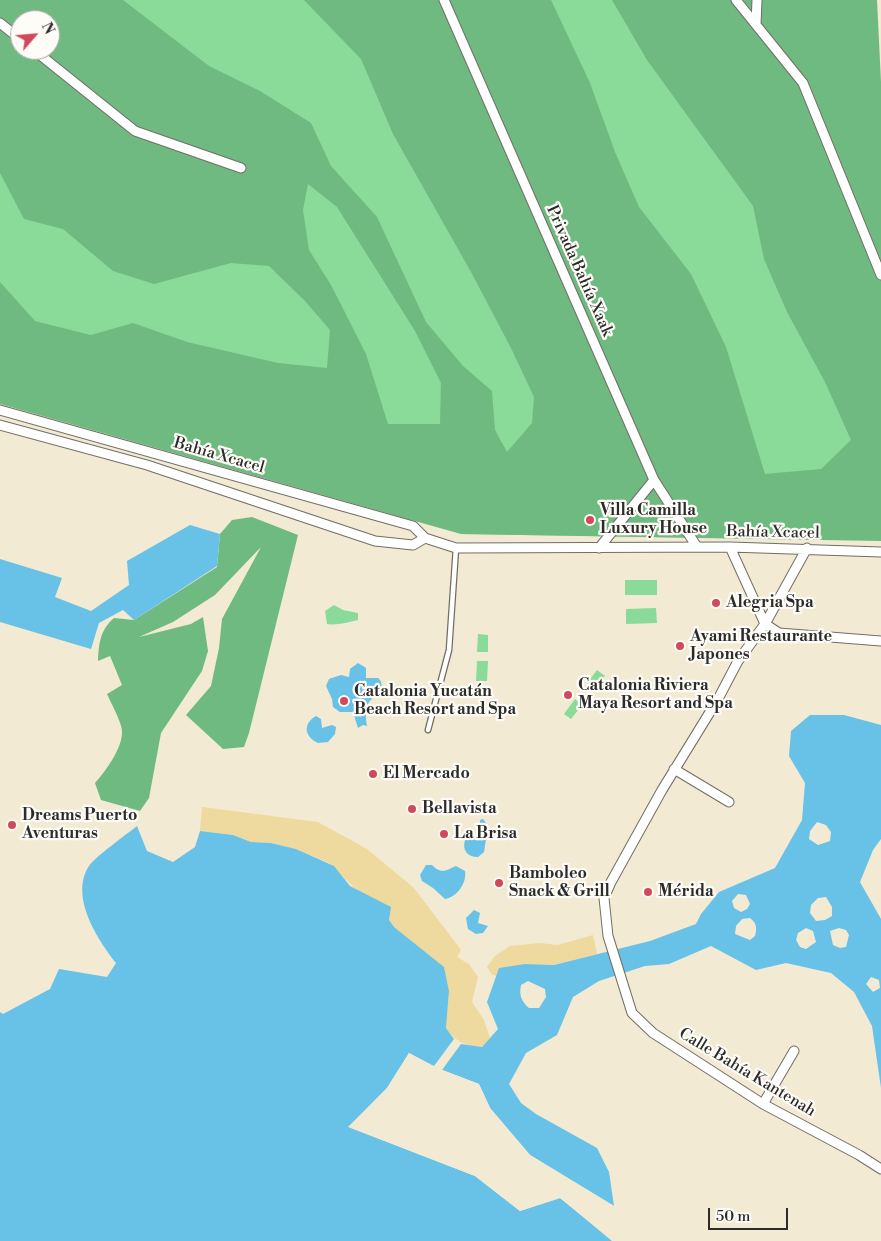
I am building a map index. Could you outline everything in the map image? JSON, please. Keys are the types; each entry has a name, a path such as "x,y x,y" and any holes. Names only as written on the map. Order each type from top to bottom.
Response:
{"street":[{"name":"Privada Bahía Xaak","path":"444,0 654,480 697,547"},
{"path":"736,0 803,84 881,275"},
{"path":"756,0 756,24"},
{"path":"0,23 10,31"},
{"path":"46,60 135,131 241,168"},
{"name":"Bahía Xcacel","path":"0,410 412,526 425,538 456,548 807,548 881,552"},
{"name":"Bahía Xcacel","path":"0,426 148,465 376,540 413,545 425,538"},
{"path":"599,548 654,480"},
{"path":"730,548 765,624 778,634 881,641"},
{"path":"729,802 674,769 718,699 738,661 765,624 807,548"},
{"name":"Calle Bahía Kantenah","path":"674,769 604,898 608,936 632,1013 653,1033 763,1104 881,1169"},
{"path":"763,1104 794,1051"}],"lane":[{"path":"428,730 449,650 456,548"}],"green space":[{"path":"0,0 123,0 209,66 260,91 311,123 331,166 377,217 426,322 463,366 492,391 495,430 507,452 532,423 534,397 511,348 471,272 393,134 361,59 304,0 551,0 590,83 615,152 639,207 691,274 726,347 765,474 821,469 851,440 825,382 787,312 764,259 753,206 647,60 612,0 877,0 881,82 881,541 461,534 0,404 0,282 35,321 91,335 133,323 187,342 278,363 327,368 330,330 305,301 269,266 231,263 154,284 113,271 63,229 24,219 0,173","holes":["308,184 337,207 415,331 441,383 440,424 388,424 366,354 331,285 309,250 303,210"]},
{"path":"83,0 637,0 745,136 881,476 777,481 775,539 461,534 0,338 0,130 45,60 60,60 60,36"},
{"path":"252,517 298,535 244,747 223,749 186,715 211,686 219,648 222,619 261,547 215,595 173,622 139,637 191,624 203,617 208,651 202,671 161,733 149,798 140,811 101,800 95,783 109,765 122,737 122,727 107,694 122,685 110,656 98,661 103,632 114,618 134,620 217,567 220,534 232,520"},
{"path":"625,580 657,580 657,595 625,595"},
{"path":"334,605 343,610 358,613 358,620 327,624 325,611"},
{"path":"656,608 657,623 626,624 626,609"},
{"path":"478,634 488,635 488,652 477,652"},
{"path":"477,661 488,661 487,681 476,681"},
{"path":"597,670 605,676 594,689 587,683"},
{"path":"575,699 582,705 571,719 564,714"}],"sand":[{"path":"202,807 318,822 367,849 414,888 461,950 457,957 469,964 478,977 472,1002 484,1020 490,1038 482,1047 462,1042 450,1033 446,1028 449,991 443,967 394,927 329,863 296,849 271,843 251,842 233,835 200,831"},
{"path":"593,935 597,954 554,965 525,964 498,976 492,975 487,967 495,956 510,946 539,943 558,945"}],"water":[{"path":"190,525 220,534 217,566 134,620 123,610 99,623 91,649 0,622 0,559 62,578 55,597 91,611 129,585 127,561"},
{"path":"358,663 366,668 366,678 378,678 381,685 367,706 367,726 363,725 358,728 353,712 340,712 333,707 332,699 326,686 329,679 341,675 349,677 350,669"},
{"path":"810,715 844,715 881,725 881,839 873,850 860,882 881,919 881,1088 872,1026 854,992 831,973 786,963 756,970 711,946 669,964 645,966 599,981 573,997 557,1035 526,1053 509,1084 521,1103 536,1114 597,1148 609,1172 614,1206 530,1155 490,1108 479,1084 442,1070 461,1044 482,1047 498,1029 487,1002 499,968 525,964 554,965 650,941 696,924 701,914 719,892 775,868 802,820 805,783 789,756 791,731","holes":["817,822 826,825 831,832 830,841 818,845 809,839 810,831","738,894 746,895 750,904 747,909 741,912 734,908 732,901","826,897 832,907 832,916 825,920 816,921 810,913 811,905 818,898","750,918 756,926 755,936 750,940 735,934 736,926 742,919","806,928 813,931 816,942 806,949 800,947 796,940 798,933","839,928 846,930 849,935 846,947 840,948 833,945 830,931","871,977 879,980 880,988 873,992 866,984","528,981 545,989 546,997 539,1008 529,1008 521,998 521,985"]},
{"path":"316,716 321,719 322,728 332,725 336,727 335,734 328,742 318,743 308,734 307,726"},
{"path":"483,819 488,826 484,852 478,857 474,857 466,852 464,847 465,840 480,833 480,820"},
{"path":"137,826 147,851 173,862 195,847 200,831 233,835 251,842 271,843 296,849 334,866 350,886 391,907 389,920 394,927 444,967 449,991 446,1028 454,1039 434,1066 409,1053 387,1088 349,1127 475,1176 520,1211 560,1198 612,1241 0,1241 0,1012 3,1014 50,989 59,969 107,977 116,963 101,942 88,917 82,891 84,878 92,862"},
{"path":"426,865 432,865 438,870 443,871 456,866 465,871 463,885 457,892 445,899 422,881 420,875"},
{"path":"474,910 480,913 478,923 488,926 483,933 476,934 468,929 466,918"}],"pier":[{"path":"409,1053 436,1068 433,1069 410,1056 389,1090 353,1126 476,1174 520,1208 561,1196 615,1241 560,1198 520,1211 475,1176 348,1127 387,1088"},
{"path":"440,1069 479,1084 490,1108 530,1155 615,1208 528,1157 488,1109 477,1086 441,1072"}],"place":[{"name":"Villa Camilla Luxury House","path":"590,520"},
{"name":"Alegria Spa","path":"716,603"},
{"name":"Ayami Restaurante Japones","path":"680,646"},
{"name":"Catalonia Riviera Maya Resort and Spa","path":"568,695"},
{"name":"Catalonia Yucatán Beach Resort and Spa","path":"344,701"},
{"name":"El Mercado","path":"373,774"},
{"name":"Bellavista","path":"412,809"},
{"name":"Dreams Puerto Aventuras","path":"12,825"},
{"name":"La Brisa","path":"444,834"},
{"name":"Bamboleo Snack & Grill","path":"499,883"},
{"name":"Mérida","path":"648,892"}]}
